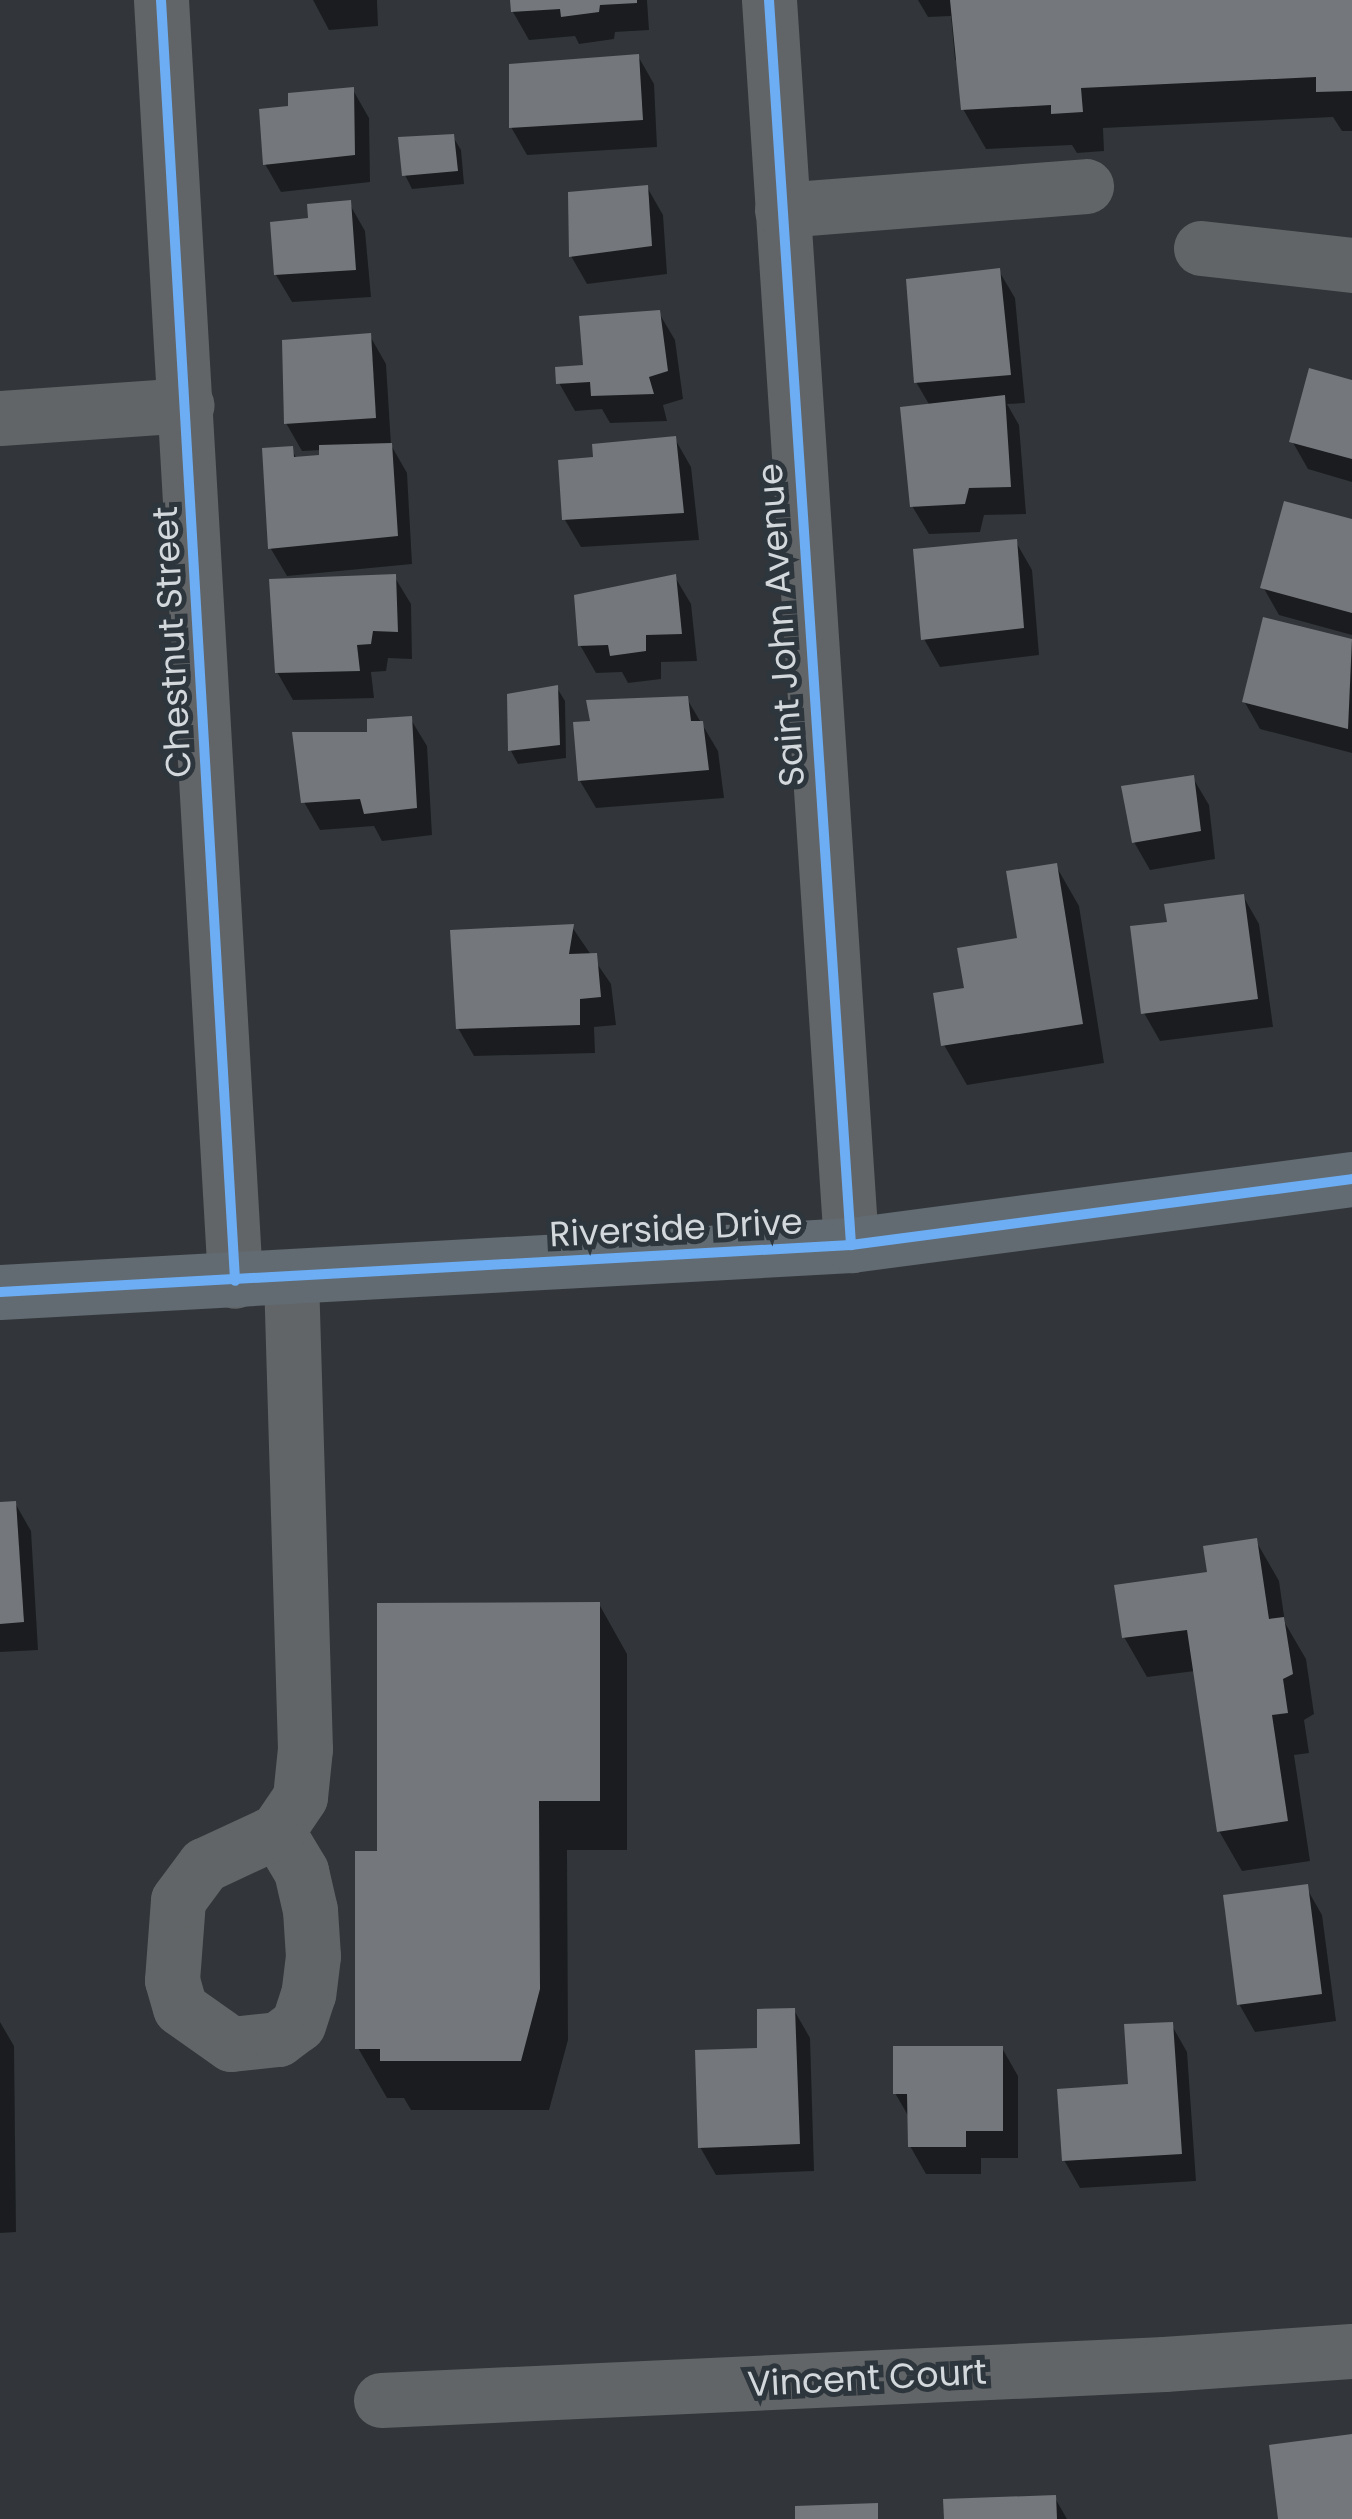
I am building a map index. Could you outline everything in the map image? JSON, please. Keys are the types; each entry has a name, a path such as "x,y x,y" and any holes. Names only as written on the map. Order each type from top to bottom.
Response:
{"main road":[{"name":"Riverside Drive","path":"0,1292 851,1245 1352,1178"}],"street":[{"name":"Chestnut Street","path":"161,0 235,1281"},
{"name":"Saint John Avenue","path":"768,0 851,1245"},
{"path":"782,210 1086,186"},
{"path":"1200,248 1352,265"},
{"path":"0,418 187,405"},
{"path":"1352,1178 1352,1216"},
{"path":"278,1831 300,1797 305,1748 291,1278"},
{"name":"Vincent Court","path":"381,2400 1145,2365 1352,2350"}],"building":[{"path":"510,0 637,3 600,5 599,12 561,17 560,9 511,12"},
{"path":"950,0 1352,0 1352,91 1316,92 1316,77 1081,88 1083,112 1051,114 1051,105 961,110"},
{"path":"639,54 643,120 509,128 509,64"},
{"path":"354,87 355,155 263,165 259,109 288,106 288,93"},
{"path":"454,134 458,171 402,176 398,137"},
{"path":"648,185 652,246 569,257 568,192"},
{"path":"351,200 356,270 274,275 270,222 308,218 307,204"},
{"path":"1000,268 1011,375 914,383 906,279"},
{"path":"660,310 668,371 649,377 654,394 591,396 590,382 556,384 555,367 583,365 579,316"},
{"path":"371,333 376,418 284,424 282,340"},
{"path":"1309,368 1352,380 1352,459 1289,442"},
{"path":"1005,395 1011,487 969,488 965,504 910,507 900,407"},
{"path":"676,436 684,513 562,520 558,460 593,457 592,444"},
{"path":"392,443 398,536 268,549 262,448 293,446 294,457 319,455 319,445"},
{"path":"1284,501 1352,519 1352,613 1260,588"},
{"path":"1017,539 1024,628 921,640 913,549"},
{"path":"396,574 398,632 373,631 371,644 357,645 360,671 275,673 269,579"},
{"path":"676,574 682,634 646,635 646,651 610,656 608,645 578,646 574,595"},
{"path":"1263,617 1352,639 1348,729 1242,702"},
{"path":"558,685 560,745 508,751 507,694"},
{"path":"688,696 691,721 703,721 709,770 578,781 573,722 590,721 586,700"},
{"path":"412,716 417,808 364,814 360,799 301,803 292,732 367,732 367,719"},
{"path":"1194,775 1201,831 1132,843 1121,786"},
{"path":"1057,863 1083,1024 941,1046 933,993 964,988 957,948 1017,938 1006,871"},
{"path":"1244,894 1258,999 1141,1014 1130,926 1167,922 1164,904"},
{"path":"574,924 569,954 597,953 601,997 580,999 580,1025 456,1029 450,930"},
{"path":"16,1501 24,1622 0,1624 0,1502"},
{"path":"1257,1538 1269,1619 1284,1617 1293,1674 1283,1679 1288,1713 1272,1715 1288,1821 1217,1832 1187,1630 1122,1638 1114,1585 1207,1572 1203,1546"},
{"path":"600,1602 600,1801 539,1801 540,1989 521,2061 380,2061 380,2049 355,2049 355,1851 377,1851 377,1603"},
{"path":"1308,1884 1322,1994 1237,2005 1223,1895"},
{"path":"795,2008 800,2144 698,2148 695,2050 757,2048 757,2009"},
{"path":"1173,2022 1182,2154 1062,2161 1057,2089 1128,2084 1124,2024"},
{"path":"893,2046 1003,2046 1003,2131 966,2131 966,2147 908,2147 907,2094 893,2094"},
{"path":"1352,2434 1352,2519 1278,2519 1269,2445"},
{"path":"1056,2495 1057,2519 944,2519 943,2499"},
{"path":"878,2503 878,2519 795,2519 795,2506"}],"cycle path":[{"path":"161,0 235,1281"},
{"path":"769,0 851,1245"},
{"path":"0,1292 851,1245 1352,1179"}]}
